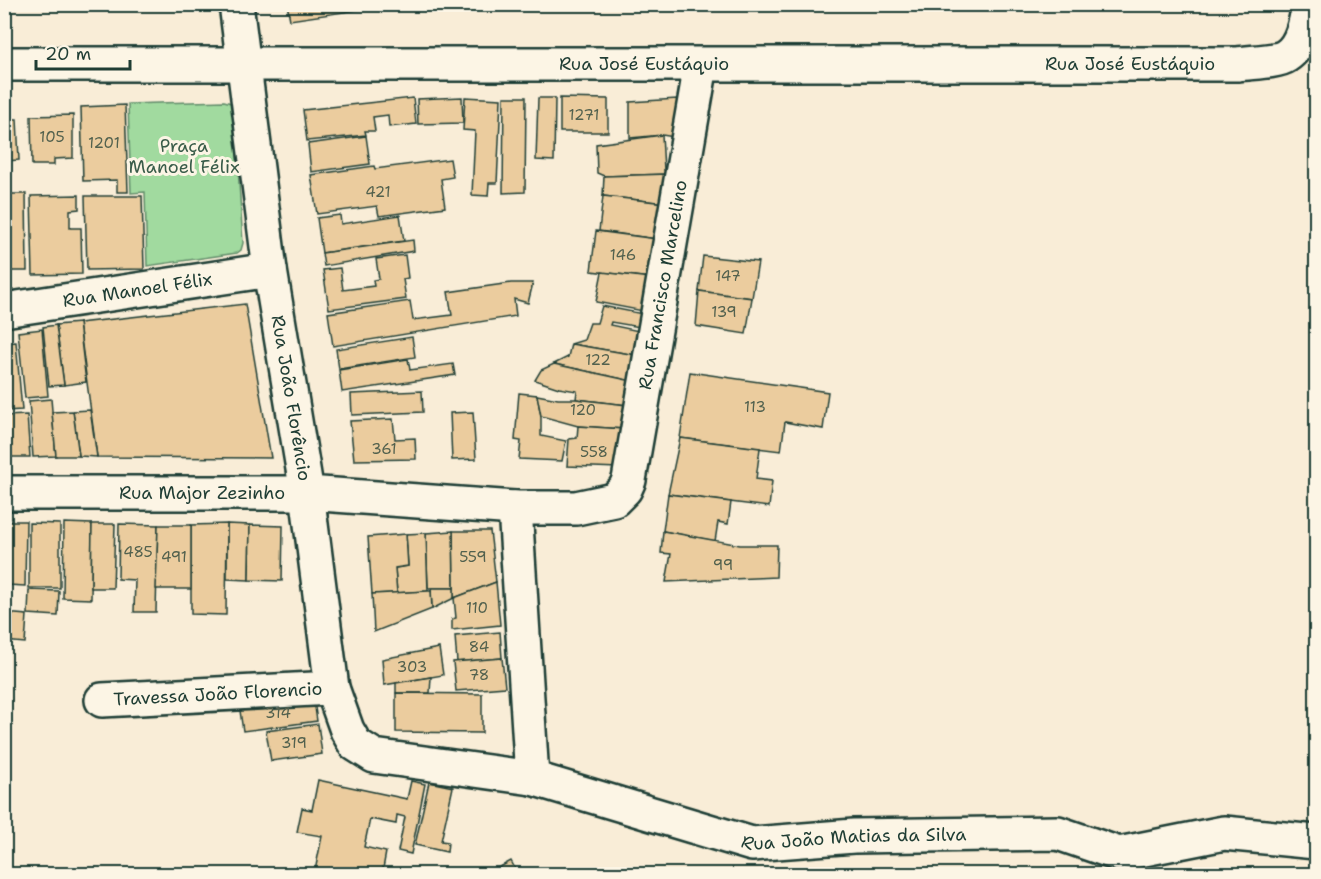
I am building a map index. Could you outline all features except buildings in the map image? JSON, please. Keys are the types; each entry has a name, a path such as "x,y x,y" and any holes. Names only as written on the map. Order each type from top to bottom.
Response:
{"street":[{"name":"Rua João Florêncio","path":"236,4 270,270 307,493 332,688 347,730 355,744 374,756 394,760"},
{"name":"Rua José Eustáquio","path":"4,64 1238,64 1285,57 1295,48 1305,26 1309,4"},
{"name":"Rua Francisco Marcelino","path":"614,500 626,489 629,480 701,65"},
{"name":"Rua Manoel Félix","path":"4,310 270,270"},
{"name":"Rua Major Zezinho","path":"4,493 307,493 514,508 576,508 614,500"},
{"path":"514,508 532,778"},
{"name":"Travessa João Florencio","path":"102,700 332,688"},
{"name":"Rua João Matias da Silva","path":"394,760 532,778 752,844 854,836 1058,833 1119,854 1224,833 1317,842"}],"green space":[{"name":"Praça Manoel Félix","path":"224,101 231,103 234,108 243,243 241,250 237,253 147,266 145,192 131,193 128,104"}]}
